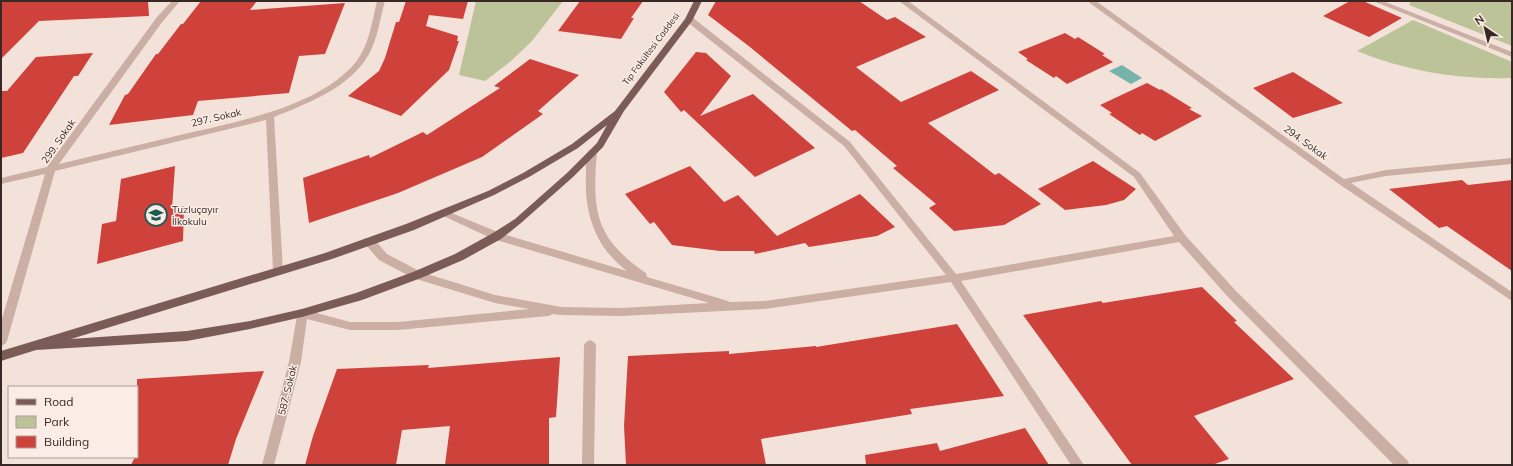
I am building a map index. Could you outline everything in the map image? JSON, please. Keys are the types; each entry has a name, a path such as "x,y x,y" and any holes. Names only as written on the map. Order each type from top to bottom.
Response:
{"main road":[{"name":"Tıp Fakültesi Caddesi","path":"620,110 689,19 698,1"},
{"path":"38,346 187,336 250,325 302,313 358,297 417,275 459,257 497,236 545,198 600,145 620,110"},
{"path":"1,356 38,346 278,271 410,227 492,193 526,175 575,146 620,110"}],"street":[{"name":"299. Sokak","path":"1,341 51,168 160,19 176,1"},
{"name":"297. Sokak","path":"1,180 270,116 295,105 327,89 352,70 368,48 381,1"},
{"path":"903,1 1137,175 1181,238 1232,294 1403,465"},
{"name":"294. Sokak","path":"1090,1 1342,182 1512,297"},
{"path":"1377,1 1512,55"},
{"path":"689,19 847,144 954,278 1078,465"},
{"path":"270,116 278,271"},
{"path":"592,152 589,182 592,216 606,244 623,263 649,281"},
{"path":"1342,182 1386,173 1512,161"},
{"path":"444,213 497,236 733,306"},
{"path":"302,313 350,326 398,326 561,311 621,312 765,305 954,278 1181,238"},
{"path":"369,241 383,257 417,275 496,299 561,311"},
{"name":"587. Sokak","path":"268,465 295,362 302,313"},
{"path":"588,465 590,345"}],"green space":[{"path":"476,1 563,1 532,41 511,61 485,81 459,75"},
{"path":"1411,1 1512,1 1512,46 1409,5"},
{"path":"1413,20 1512,62 1512,78 1453,76 1433,73 1394,64 1357,51"}],"water":[{"path":"1122,65 1142,78 1131,84 1109,71"}],"building":[{"path":"1,1 148,1 149,16 39,21 1,59"},
{"path":"201,1 257,1 250,10 345,3 325,54 299,56 289,93 198,101 193,115 109,125 125,95 128,94 156,54 158,54"},
{"path":"406,1 468,1 463,19 429,15 426,26 458,36 457,41 459,41 449,70 401,116 348,96 379,71 385,58 396,22 399,22"},
{"path":"580,1 643,1 631,18 634,18 621,39 558,31"},
{"path":"716,1 859,1 887,20 895,17 926,37 856,67 901,102 971,71 999,90 928,123 995,175 999,173 1041,204 1004,225 954,231 929,208 936,204 893,168 897,166 855,130 852,131 750,47 708,15"},
{"path":"1350,1 1363,1 1402,18 1369,37 1323,16"},
{"path":"1065,33 1075,39 1078,37 1105,54 1102,55 1113,62 1067,84 1056,76 1054,78 1026,60 1028,59 1018,52"},
{"path":"696,52 706,53 731,76 700,116 753,94 815,148 755,177 684,110 681,112 664,92"},
{"path":"93,53 78,76 74,76 23,153 1,158 1,91 7,91 36,57"},
{"path":"530,59 579,75 538,111 543,114 482,157 398,193 309,223 303,178 369,155 370,158 423,132 427,135 500,88 494,86"},
{"path":"1293,72 1343,103 1293,118 1253,88"},
{"path":"1147,83 1160,90 1161,89 1192,108 1189,109 1202,116 1155,141 1142,133 1140,135 1109,114 1112,113 1100,105"},
{"path":"1093,161 1136,189 1124,200 1106,205 1065,210 1038,189"},
{"path":"175,166 172,209 184,206 183,241 97,264 102,224 116,221 121,179"},
{"path":"690,166 724,202 738,195 777,236 860,194 895,227 877,236 809,247 805,243 755,254 754,251 720,251 672,245 654,222 650,224 625,194"},
{"path":"1462,180 1468,185 1512,180 1512,271 1447,226 1439,228 1389,189"},
{"path":"1202,287 1237,321 1234,322 1294,379 1194,416 1229,459 1212,465 1132,465 1023,315 1101,301 1103,303"},
{"path":"957,324 1004,396 910,409 912,414 761,439 766,465 626,465 624,426 628,356 729,351 729,354 816,347"},
{"path":"560,357 556,417 549,418 549,465 445,465 450,426 402,430 396,465 305,465 313,436 337,369 429,365 428,368"},
{"path":"264,371 236,439 228,465 131,465 134,458 138,458 137,379"},
{"path":"1025,428 1049,465 866,465 865,455 937,443 940,451"}],"place":[{"name":"Tuzluçayır İlkokulu","path":"156,215"}]}
